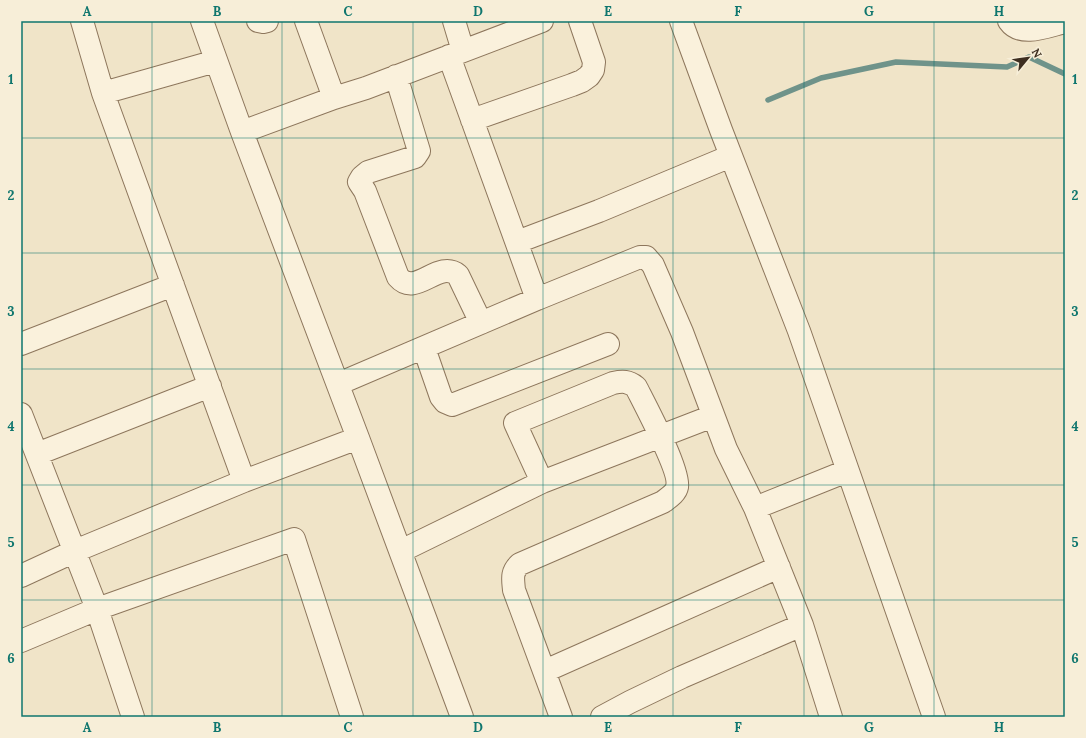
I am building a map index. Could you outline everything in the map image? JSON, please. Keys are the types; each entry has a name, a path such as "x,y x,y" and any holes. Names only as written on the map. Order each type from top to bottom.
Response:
{"street":[{"path":"82,21 103,93 244,481"},
{"path":"202,21 242,132 462,717"},
{"path":"258,21 267,21"},
{"path":"306,21 334,98"},
{"path":"454,21 456,54 472,120 537,299"},
{"path":"242,132 542,21"},
{"path":"472,120 577,83 588,76 593,70 594,62 580,21"},
{"path":"681,21 731,156 799,331 934,717"},
{"path":"1009,21 1013,26 1020,29 1032,30 1065,22"},
{"path":"103,93 216,60"},
{"path":"396,76 419,151 415,157 368,172 362,177 360,182 365,191 398,277 402,282 407,284 413,283 446,270 453,271 458,275 481,323"},
{"path":"517,242 599,211 731,156"},
{"path":"338,384 537,299 640,257 646,257 654,265 682,332 726,449 755,508 779,567 802,625 831,717"},
{"path":"21,344 173,285"},
{"path":"424,348 441,397 445,402 452,405 608,344"},
{"path":"542,482 515,423 613,383 622,382 630,382 636,387 660,435 676,473 677,488 663,502 567,542 516,567 512,576 514,590 561,717"},
{"path":"37,454 210,386"},
{"path":"400,552 542,482 660,435 713,416"},
{"path":"22,417 97,608 133,717"},
{"path":"21,576 244,481 358,438"},
{"path":"755,508 848,471"},
{"path":"21,641 97,608 294,539 352,717"},
{"path":"545,671 779,567"},
{"path":"602,717 682,677 802,625"}],"waterway":[{"path":"768,100 821,78 896,62 1007,67 1029,57 1065,74"}]}
